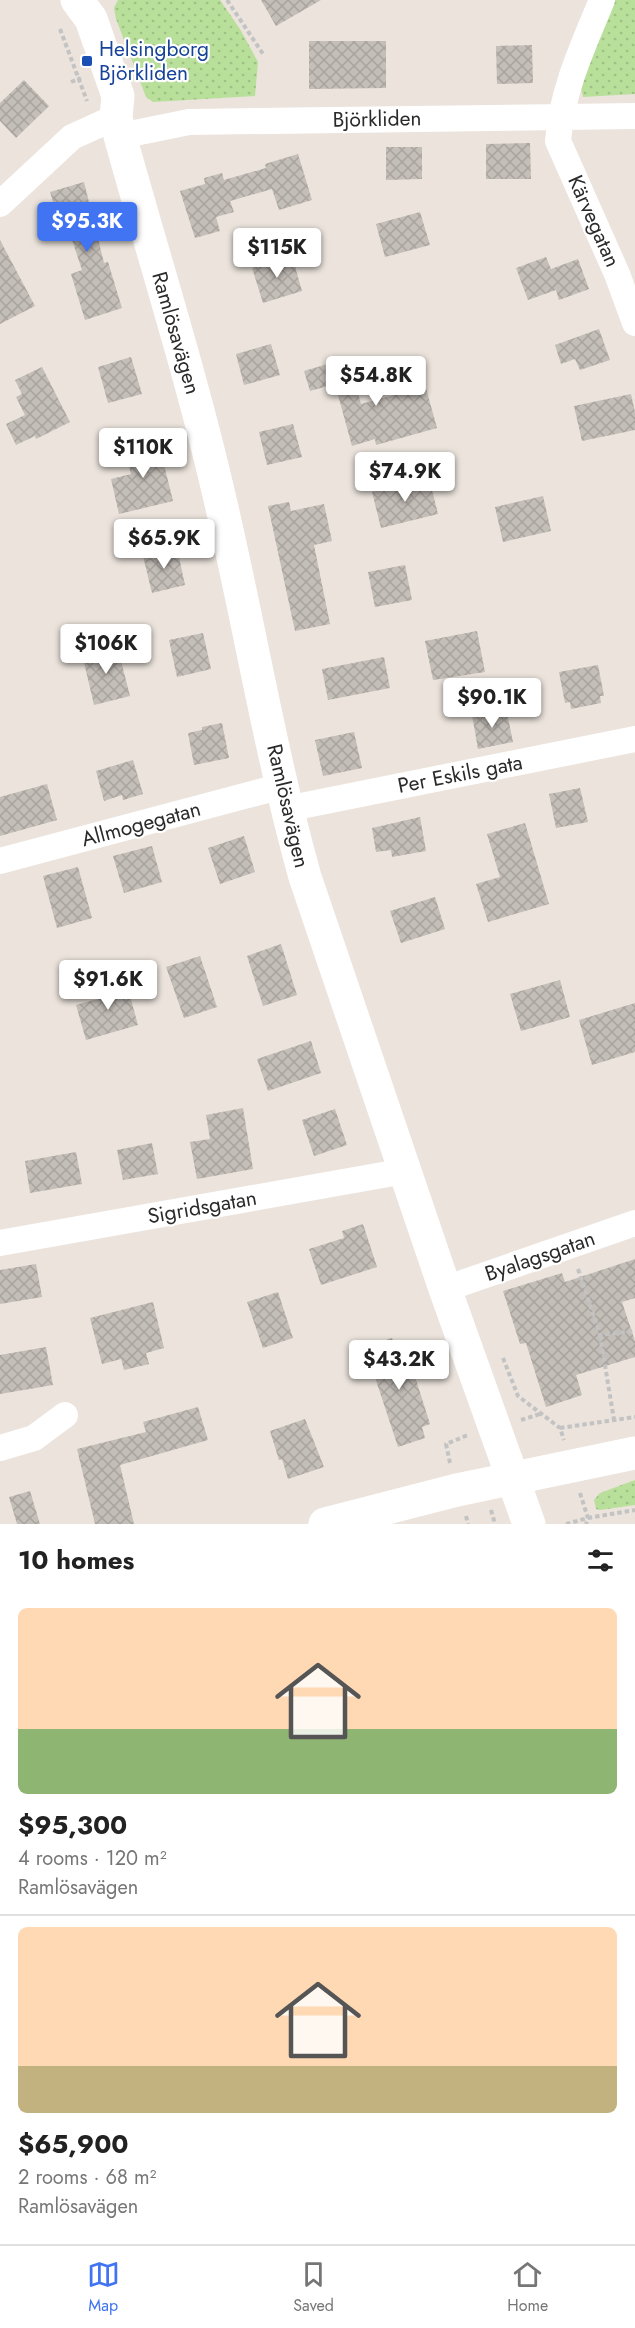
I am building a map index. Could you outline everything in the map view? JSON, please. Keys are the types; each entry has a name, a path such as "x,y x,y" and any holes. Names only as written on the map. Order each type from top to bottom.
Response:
{"street":[{"name":"Ramlösavägen","path":"70,0 75,26 102,102 118,126"},
{"name":"Ramlösavägen","path":"76,0 91,19 118,96 118,126 194,392 222,508 284,798 305,877 445,1289 529,1524"},
{"name":"Kärvegatan","path":"602,0 570,78 560,118 558,141 617,274 635,323"},
{"name":"Björkliden","path":"0,204 72,137 118,126 189,122 635,116"},
{"name":"Per Eskils gata","path":"284,798 635,739"},
{"name":"Allmogegatan","path":"0,861 284,798"},
{"name":"Sigridsgatan","path":"0,1243 405,1171"},
{"name":"Byalagsgatan","path":"445,1289 635,1223"},
{"path":"0,1448 34,1438 65,1415"},
{"path":"325,1524 457,1490 635,1453"}],"path":[{"path":"227,0 263,54"},
{"path":"67,68 81,63"},
{"path":"70,82 86,77"},
{"path":"570,1245 600,1335 614,1420"},
{"path":"600,1335 635,1331"},
{"path":"501,1353 518,1396 560,1428 588,1518 586,1524"},
{"path":"560,1428 635,1417"},
{"path":"566,1524 635,1510"}],"green space":[{"path":"118,0 220,0 240,29 258,62 255,96 153,102 146,97 116,19 114,8"},
{"path":"611,0 635,0 635,94 583,97 579,80"},
{"path":"635,1480 635,1505 596,1509 594,1500 600,1493"}],"building":[{"path":"261,0 321,0 276,26"},
{"path":"309,41 386,41 386,88 309,89"},
{"path":"532,45 533,83 497,84 496,46"},
{"path":"24,80 49,106 16,138 0,121 0,103"},
{"path":"530,143 531,179 486,179 486,144"},
{"path":"386,147 422,147 422,179 386,180"},
{"path":"298,154 312,200 279,210 272,189 230,201 234,212 216,217 220,231 195,238 180,191 205,184 204,178 222,173 224,180 266,168 265,164"},
{"path":"84,182 104,263 108,262 122,308 85,320 71,274 82,270 66,222 60,224 50,192"},
{"path":"420,212 430,245 385,257 376,224"},
{"path":"0,240 35,306 0,324"},
{"path":"292,256 302,291 263,303 252,268"},
{"path":"546,257 551,269 578,259 589,289 559,300 556,290 528,300 516,268"},
{"path":"599,329 610,360 580,370 575,359 561,364 555,345"},
{"path":"271,344 280,375 244,385 236,354"},
{"path":"131,357 142,394 108,403 98,367"},
{"path":"348,358 361,404 398,394 396,388 424,381 437,428 376,445 375,439 352,446 335,384 310,391 304,371"},
{"path":"42,367 70,422 36,439 35,436 16,445 6,424 25,415 16,397 22,394 15,380"},
{"path":"631,394 635,412 635,430 582,441 574,406"},
{"path":"293,424 302,457 267,465 259,432"},
{"path":"158,440 173,501 119,514 111,479 131,474 124,448"},
{"path":"429,478 438,514 381,528 372,492"},
{"path":"543,496 551,531 503,542 495,507"},
{"path":"289,502 291,511 324,504 332,541 314,545 330,624 295,631 268,506"},
{"path":"177,548 185,585 152,593 143,556"},
{"path":"405,565 412,600 375,607 368,572"},
{"path":"477,631 485,672 433,680 425,641"},
{"path":"203,633 211,669 177,677 169,640"},
{"path":"117,645 130,696 94,705 82,654"},
{"path":"384,657 390,688 328,700 322,669"},
{"path":"598,665 604,696 600,696 601,703 571,709 570,702 565,703 559,672"},
{"path":"506,708 513,742 478,749 472,715"},
{"path":"222,723 229,758 194,765 188,733 202,730 202,727"},
{"path":"354,732 362,768 323,776 315,740"},
{"path":"133,760 143,794 123,800 122,795 104,801 96,771"},
{"path":"47,784 57,820 0,836 0,797"},
{"path":"580,788 588,822 556,828 549,794"},
{"path":"420,817 426,851 392,857 391,850 376,852 372,828"},
{"path":"525,823 549,904 488,922 476,884 500,877 487,834"},
{"path":"244,836 255,872 220,884 208,848"},
{"path":"152,846 162,882 124,893 113,856"},
{"path":"78,867 92,918 57,928 43,876"},
{"path":"435,897 445,929 401,943 390,911"},
{"path":"281,944 297,995 263,1006 247,956"},
{"path":"200,956 217,1007 184,1018 166,967"},
{"path":"125,978 138,1025 86,1040 76,1005 105,997 101,984"},
{"path":"560,980 570,1017 521,1031 510,994"},
{"path":"635,1003 635,1052 592,1065 579,1020"},
{"path":"311,1041 321,1073 268,1091 257,1059"},
{"path":"243,1108 253,1169 197,1179 190,1142 210,1139 206,1115"},
{"path":"335,1109 347,1145 314,1156 302,1120"},
{"path":"152,1143 158,1174 123,1180 117,1150"},
{"path":"76,1152 82,1184 30,1193 25,1161"},
{"path":"363,1224 377,1267 321,1285 309,1249 344,1238 342,1231"},
{"path":"635,1259 635,1298 622,1302 635,1341 635,1357 576,1375 582,1395 546,1407 526,1343 520,1344 503,1291 562,1273 565,1282"},
{"path":"36,1264 42,1297 0,1304 0,1270"},
{"path":"278,1292 293,1338 263,1348 247,1302"},
{"path":"153,1302 164,1348 146,1353 149,1364 124,1370 121,1359 102,1364 90,1318"},
{"path":"392,1338 396,1348 405,1345 430,1424 422,1427 425,1438 398,1447 365,1347"},
{"path":"46,1347 53,1385 0,1394 0,1355"},
{"path":"198,1407 208,1440 120,1465 134,1524 95,1524 77,1449 146,1432 143,1422"},
{"path":"305,1419 324,1467 288,1479 270,1431"},
{"path":"30,1491 40,1524 17,1524 9,1497"}],"place":[{"name":"Helsingborg Björkliden","path":"87,61"}]}
